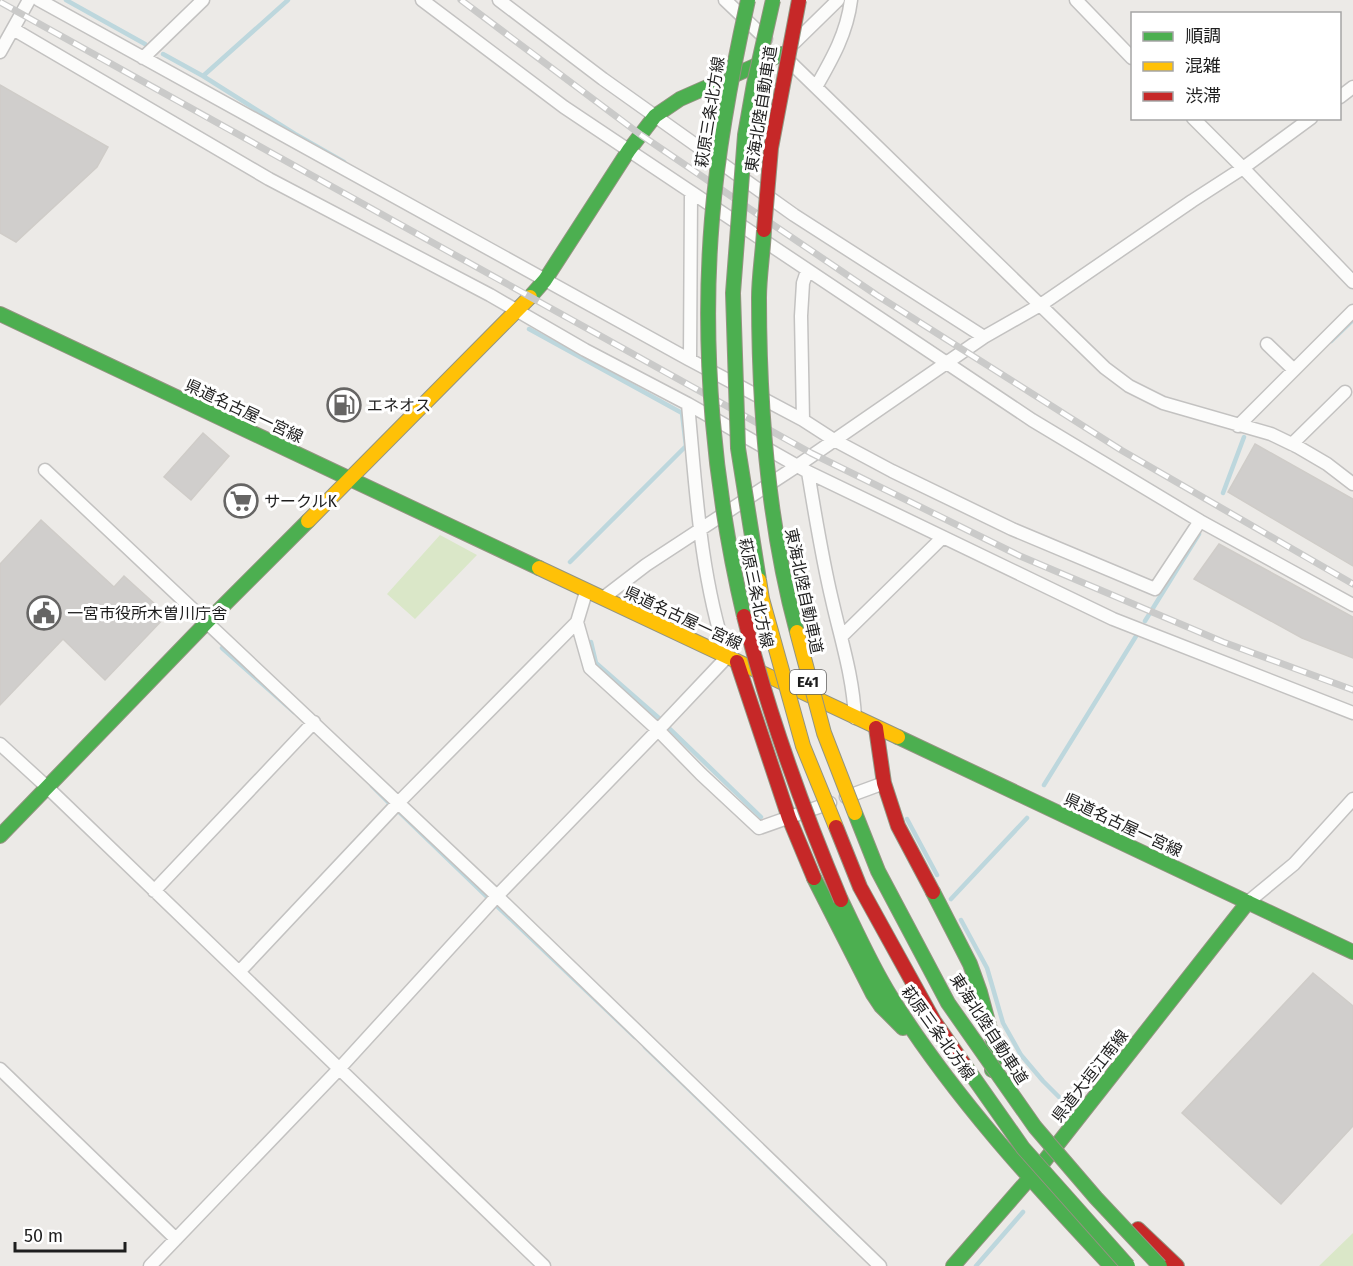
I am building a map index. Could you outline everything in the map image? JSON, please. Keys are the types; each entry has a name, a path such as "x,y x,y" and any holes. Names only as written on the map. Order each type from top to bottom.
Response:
{"main road":[{"name":"萩原三条北方線","path":"748,0 722,136 710,250 709,318 716,445 730,555 755,667 771,722 800,805 841,900 890,995 930,1053 994,1135 1111,1266"},
{"name":"東海北陸自動車道","path":"773,0 759,58 744,146 736,234 733,373 739,458 748,526 760,591 779,670 795,727 818,792 873,914 905,974 963,1066 1017,1143 1066,1201 1128,1266"},
{"name":"東海北陸自動車道","path":"799,0 783,64 770,142 761,223 758,298 759,378 764,459 784,586 799,651 822,730 865,841 894,902 942,988 991,1066 1034,1125 1083,1184 1160,1266"},
{"path":"0,836 207,622 518,311 545,280 628,150 655,116 680,99 782,54"},
{"name":"県道名古屋一宮線","path":"0,314 1353,952"},
{"path":"732,659 789,818 821,894 873,994 892,1018 930,1053"},
{"path":"876,728 884,783 903,837 970,964 994,1044 995,1059 992,1073 976,1112"},
{"name":"県道大垣江南線","path":"953,1266 1042,1164 1248,902"},
{"name":"萩原三条北方線","path":"994,1135 1012,1149 1074,1179 1101,1196 1177,1266"}],"street":[{"path":"0,52 29,0"},
{"path":"39,0 690,360 803,420 834,440 1012,529 1155,589 1200,521"},
{"path":"143,58 203,0"},
{"path":"422,0 564,107 1032,420 1200,521 1353,605"},
{"path":"499,0 603,79 794,215 984,337"},
{"path":"726,0 1106,368 1129,386 1163,403 1271,434 1327,464 1353,484"},
{"path":"782,54 838,0"},
{"path":"816,87 838,50 849,16 851,0"},
{"path":"1076,0 1131,57"},
{"path":"13,29 269,178 518,311 582,356 644,381 802,469 1113,619 1353,713"},
{"path":"1341,96 1353,87"},
{"path":"1195,120 1353,282"},
{"path":"603,598 699,528 802,469 834,440 984,337 1042,304 1244,168 1308,120"},
{"path":"690,360 691,193"},
{"path":"803,420 801,316 803,283 807,271"},
{"path":"1238,426 1353,311"},
{"path":"1267,344 1294,370"},
{"path":"639,393 644,381"},
{"path":"1292,444 1345,393"},
{"path":"150,1266 339,1069 497,896 658,730 732,659 717,627 707,584 699,528 688,404"},
{"path":"802,469 832,602 842,636 854,696 855,718"},
{"path":"45,470 497,896 880,1266"},
{"path":"842,636 942,538"},
{"path":"239,972 398,802 577,622 586,591"},
{"path":"577,622 590,668 759,828 884,783"},
{"path":"154,891 314,722"},
{"path":"0,744 544,1266"},
{"path":"1248,902 1294,864 1353,800"},
{"path":"0,1069 176,1239"}],"green space":[{"path":"440,535 477,555 415,619 387,594"},
{"path":"1353,1233 1353,1266 1319,1266"}],"building":[{"path":"0,85 108,147 97,167 16,242 0,233"},
{"path":"203,433 229,456 191,500 164,477"},
{"path":"1255,444 1353,499 1353,566 1228,492"},
{"name":"一宮市役所木曽川庁舎","path":"41,520 114,587 124,576 167,615 105,680 63,639 0,705 0,564"},
{"path":"1219,544 1353,617 1353,658 1302,638 1194,579"},
{"path":"1313,973 1353,1006 1353,1126 1281,1204 1182,1113"}],"waterway":[{"path":"66,0 145,44"},
{"path":"288,0 203,76 344,162"},
{"path":"163,54 203,76"},
{"path":"1331,341 1353,320"},
{"path":"529,329 682,413 686,446 570,562"},
{"path":"1223,493 1244,437"},
{"path":"1145,621 1199,534"},
{"path":"1044,785 1138,633"},
{"path":"591,642 596,663 660,719"},
{"path":"222,648 294,712"},
{"path":"669,728 761,817"},
{"path":"372,786 390,804"},
{"path":"398,811 487,897"},
{"path":"951,899 1027,818"},
{"path":"907,819 937,875"},
{"path":"498,907 635,1037"},
{"path":"961,920 987,968 1003,1023 1021,1055 1064,1102"},
{"path":"645,1047 840,1235"},
{"path":"976,1266 1023,1212"}],"railway":[{"path":"461,0 641,135 878,296 1121,450 1353,584"},
{"path":"0,2 811,453 1020,556 1223,642 1353,690"}],"traffic: fast":[{"path":"744,616 725,519 718,469 709,369 708,319 712,219 718,164 731,81 748,0"},
{"path":"759,580 738,448 733,293 745,135 773,0"},
{"path":"530,297 545,280 629,150 655,116 680,99 782,54"},
{"path":"764,230 759,298 763,424 772,509 797,632"},
{"path":"0,314 539,568"},
{"path":"0,836 308,521"},
{"path":"898,737 1353,952"},
{"path":"855,813 878,871 948,1003 1035,1127 1096,1198 1160,1266"},
{"path":"814,878 873,994 881,1006 903,1028"},
{"path":"933,892 970,964 980,992 994,1044 995,1059 992,1070"},
{"path":"841,900 884,986 940,1069 1023,1170 1111,1266"},
{"path":"953,1266 1042,1164 1248,902"},
{"path":"964,1064 1023,1148 1128,1266"}],"traffic: slow":[{"path":"308,521 530,297"},
{"path":"539,568 898,737"},
{"path":"759,580 762,599 803,746 836,827"},
{"path":"797,632 824,733 855,813"}],"traffic: jam":[{"path":"764,230 771,148 799,0"},
{"path":"744,616 753,653 787,760 841,900"},
{"path":"737,662 789,818 814,878"},
{"path":"876,728 884,783 898,826 933,892"},
{"path":"836,827 860,887 934,1021 964,1064"},
{"path":"1138,1229 1177,1266"}],"place":[{"name":"エネオス","path":"344,405"},
{"name":"サークルK","path":"241,501"},
{"name":"一宮市役所木曽川庁舎","path":"44,613"}]}
